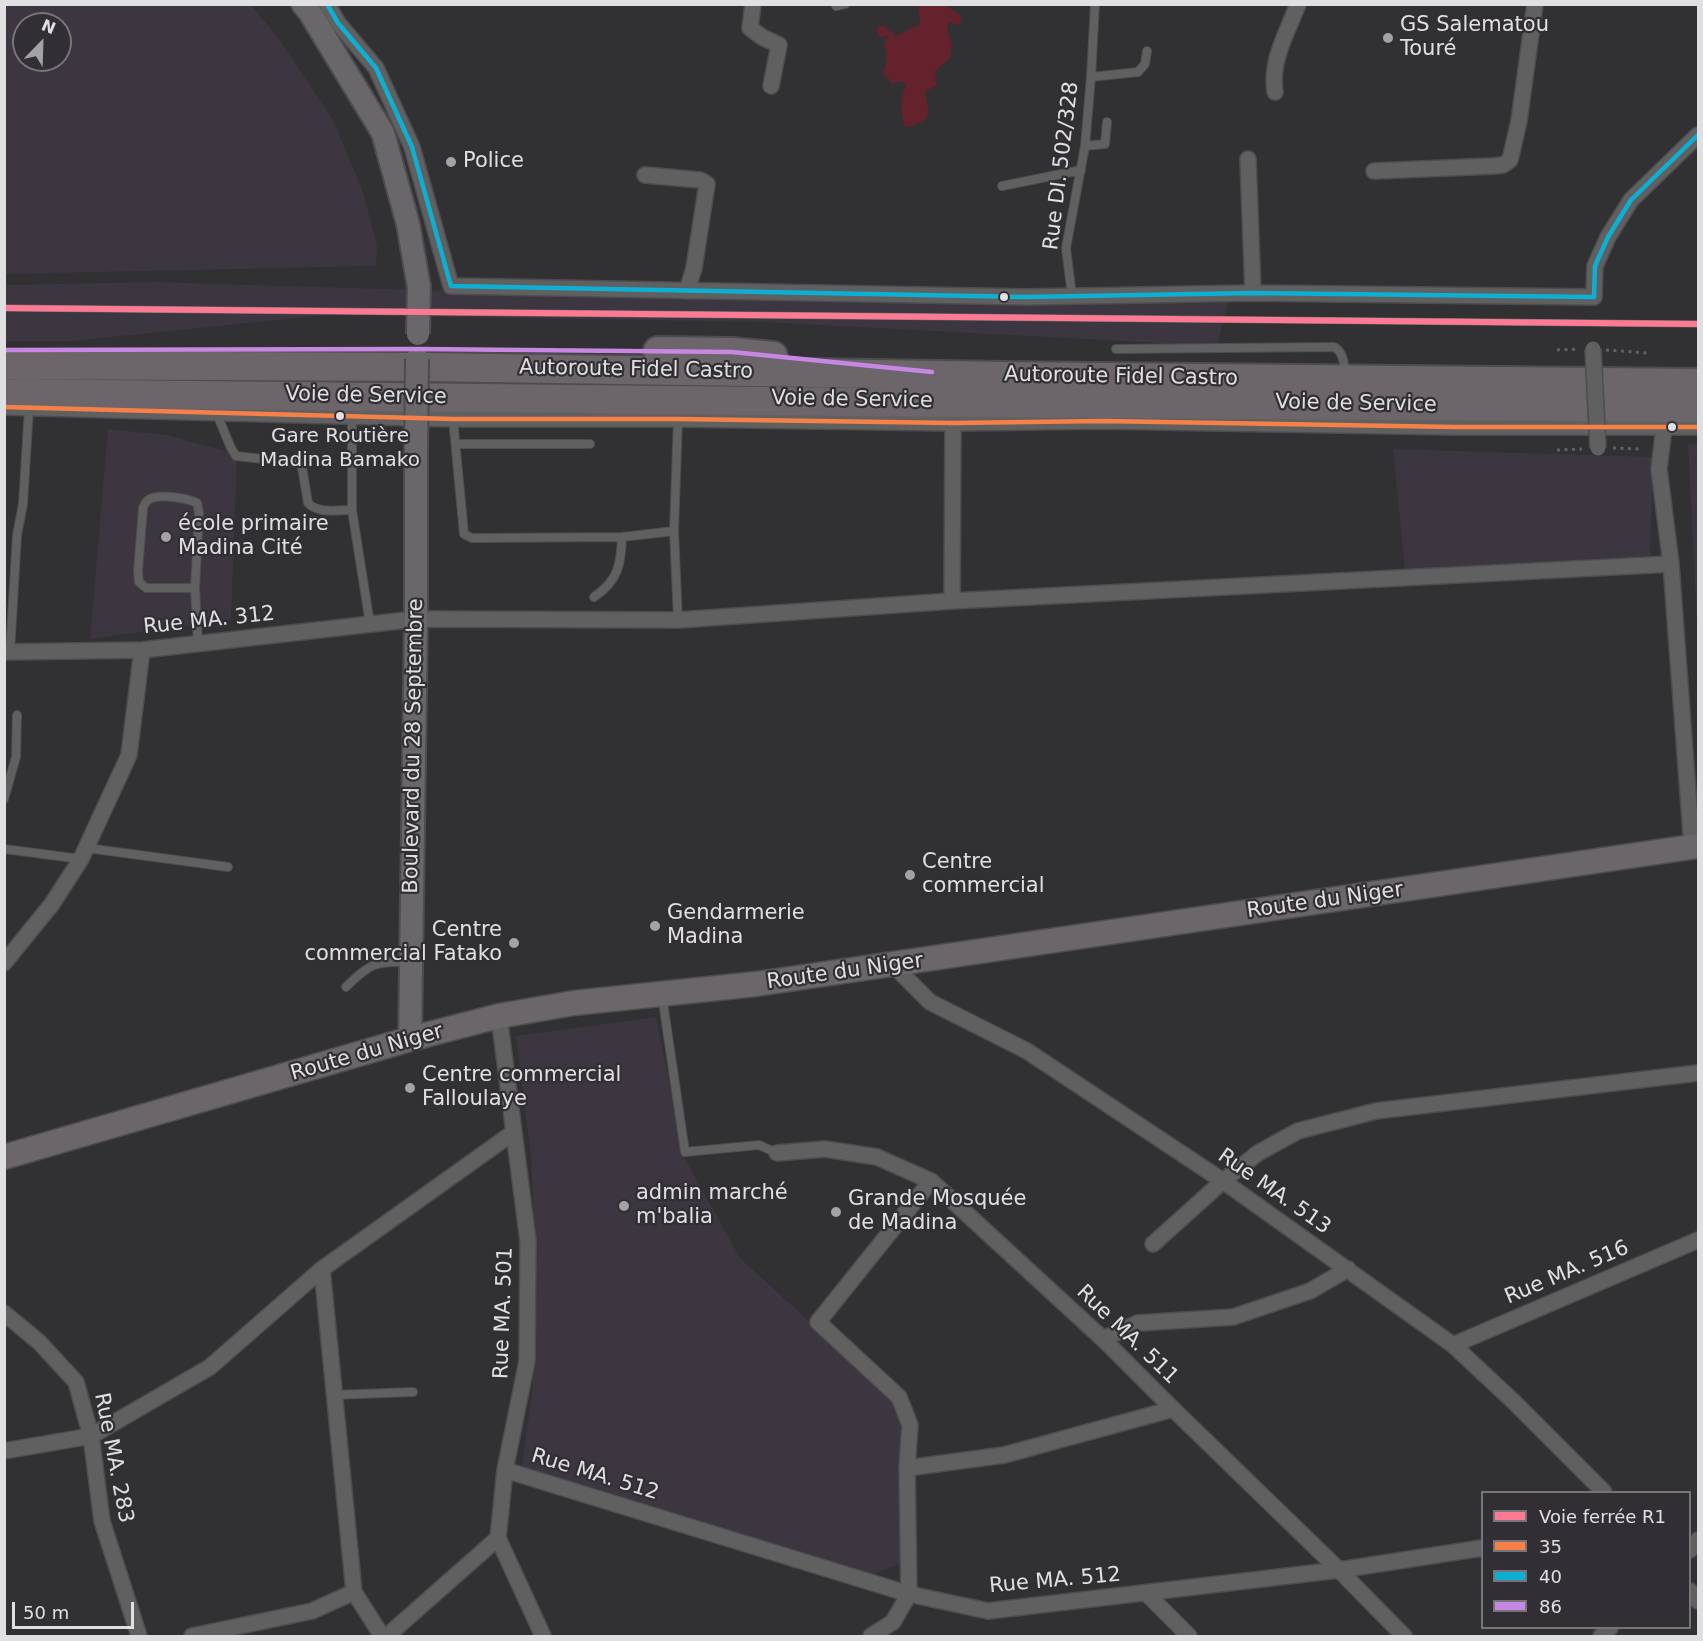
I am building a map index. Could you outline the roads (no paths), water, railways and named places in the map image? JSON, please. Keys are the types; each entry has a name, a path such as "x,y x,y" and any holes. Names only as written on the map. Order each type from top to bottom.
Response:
{"highway":[{"path":"4,350 418,347 732,351 964,375"},
{"name":"Autoroute Fidel Castro","path":"4,365 413,367 1698,383"},
{"name":"Autoroute Fidel Castro","path":"4,393 1698,408"}],"main road":[{"name":"Boulevard du 28 Septembre","path":"314,6 383,133 408,224 419,287 416,452 417,619 410,1039"},
{"name":"Route du Niger","path":"4,1157 410,1039 499,1016 574,1003 756,984 1695,846"}],"street":[{"path":"753,4 750,27 762,37 779,45 771,86"},
{"path":"1275,92 1273,79 1277,55 1298,4"},
{"path":"1374,171 1493,166 1503,165 1510,160 1519,121 1535,4"},
{"path":"314,6 338,23 376,68 412,147 451,286 1072,296 1253,293 1594,297 1595,266 1608,237 1631,200 1698,135"},
{"path":"1248,159 1253,293"},
{"path":"645,175 700,180 707,184 694,268 687,291"},
{"path":"1593,349 1598,447"},
{"name":"Voie de Service","path":"4,407 453,419 953,423 1103,421 1455,427 1698,427"},
{"path":"952,601 953,423"},
{"path":"1664,427 1659,469 1671,564 1695,846"},
{"name":"Rue MA. 312","path":"7,652 142,650 417,619 678,620 952,601 1671,564"},
{"path":"4,963 52,904 84,854 129,755 142,650"},
{"name":"Rue MA. 513","path":"893,964 930,1002 1027,1051 1223,1181 1453,1345 1603,1491"},
{"name":"Rue MA. 501","path":"498,1538 505,1470 527,1361 528,1241 499,1016"},
{"path":"1153,1244 1258,1153 1298,1131 1376,1111 1698,1073"},
{"path":"4,1451 91,1436 210,1367 322,1269 514,1132"},
{"name":"Rue MA. 511","path":"777,1154 825,1149 877,1157 931,1181 1103,1339 1404,1636"},
{"path":"871,1636 893,1622 909,1594 907,1468 910,1425 899,1397 818,1322 931,1181"},
{"name":"Rue MA. 516","path":"1453,1345 1698,1240"},
{"path":"322,1269 354,1592 382,1636"},
{"path":"1103,1339 1138,1323 1233,1317 1310,1291 1348,1269"},
{"name":"Rue MA. 283","path":"4,1313 39,1342 76,1382 91,1436 102,1521 140,1636"},
{"path":"907,1468 1004,1455 1173,1409"},
{"name":"Rue MA. 512","path":"505,1470 909,1594 988,1611 1339,1570 1481,1548"},
{"path":"387,1636 498,1538 543,1636"},
{"path":"192,1636 312,1611 354,1592"},
{"path":"1147,1594 1189,1636"}],"lane":[{"name":"Rue DI. 502/328","path":"1072,296 1066,248 1085,146 1095,4"},
{"path":"1091,76 1138,72 1145,64 1148,51"},
{"path":"1085,146 1105,144 1107,122"},
{"path":"1002,186 1081,170"},
{"path":"1116,349 1334,347 1342,355 1347,380"},
{"path":"7,652 17,535 23,504 29,408"},
{"path":"216,412 236,456 298,463 302,467 308,503 312,508 352,510"},
{"path":"352,417 352,510 370,624"},
{"path":"453,419 464,534 472,538 622,537 674,531"},
{"path":"678,419 674,531 678,620"},
{"path":"456,444 591,444"},
{"path":"195,588 146,588 139,582 143,508 148,500 157,496 189,499 197,503 199,513 195,588 198,644"},
{"path":"594,597 604,591 616,577 622,537"},
{"path":"4,799 16,757 17,715"},
{"path":"4,849 228,867"},
{"path":"346,987 363,970 384,961 411,962"},
{"path":"662,994 685,1152 759,1145 777,1154"},
{"path":"333,1395 413,1392"}],"railway":[{"path":"4,308 1698,324"}],"rail line":[{"name":"R1","path":"4,308 1698,324"}],"place":[{"name":"GS Salematou Touré","path":"1388,38"},
{"name":"Police","path":"451,162"},
{"name":"Gare Routière Madina Bamako","path":"340,416"},
{"name":"école primaire Madina Cité","path":"166,537"},
{"name":"Centre commercial","path":"910,875"},
{"name":"Gendarmerie Madina","path":"655,926"},
{"name":"Centre commercial Fatako","path":"514,943"},
{"name":"Centre commercial Falloulaye","path":"410,1088"},
{"name":"admin marché m'balia","path":"624,1206"},
{"name":"Grande Mosquée de Madina","path":"836,1212"}]}
